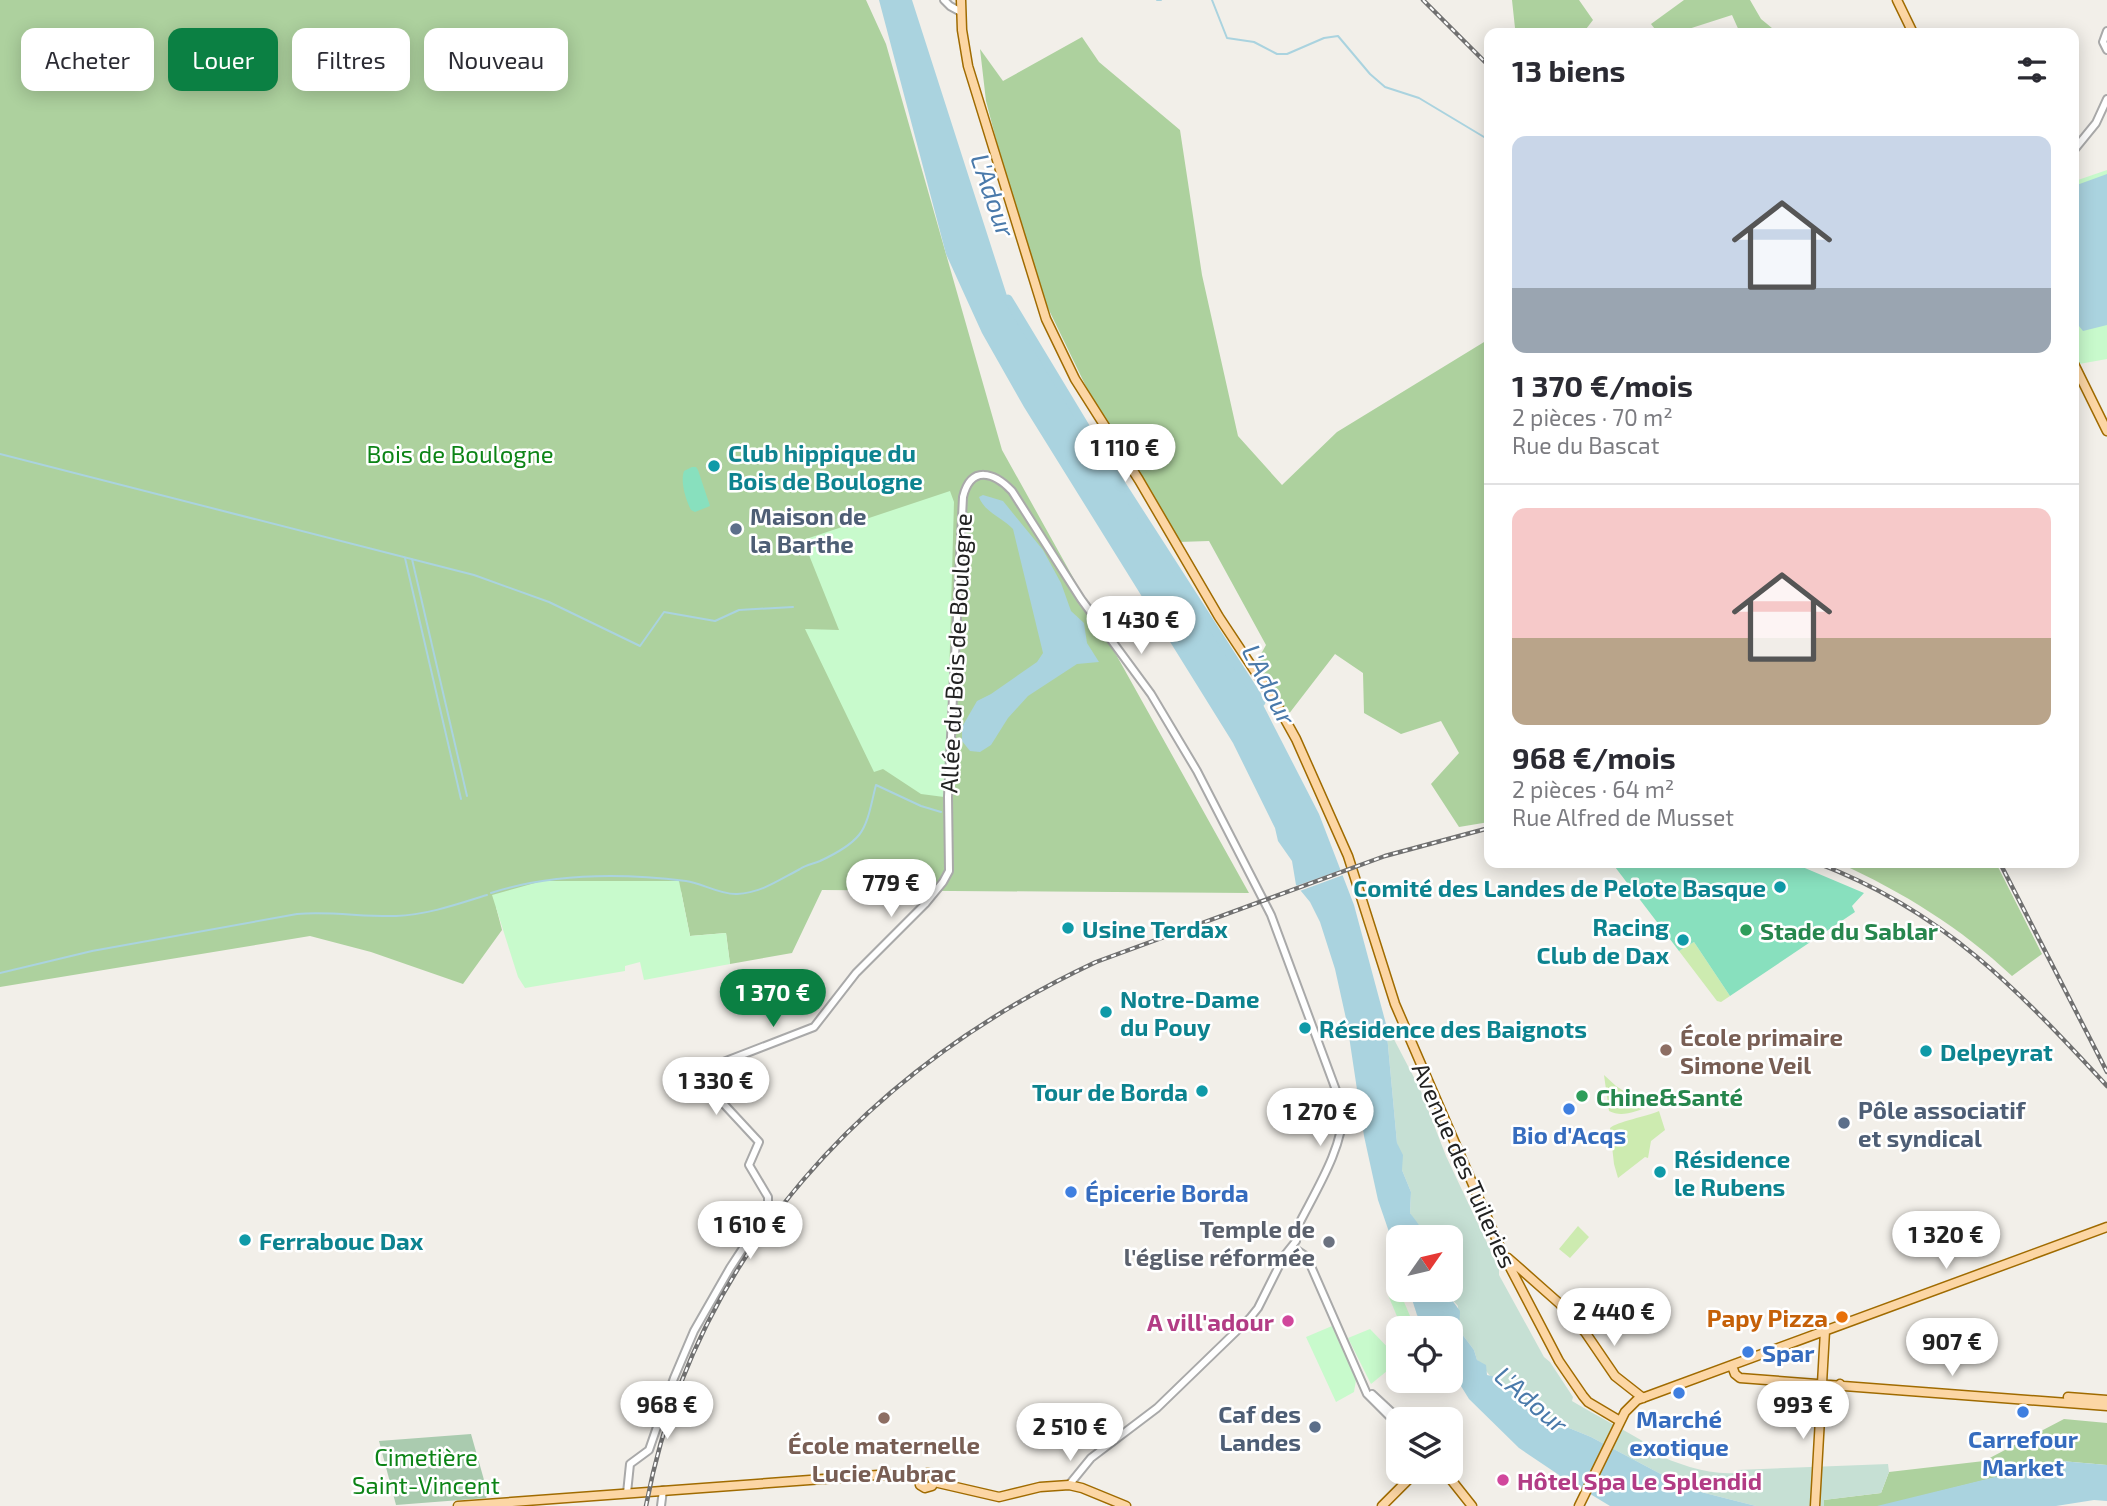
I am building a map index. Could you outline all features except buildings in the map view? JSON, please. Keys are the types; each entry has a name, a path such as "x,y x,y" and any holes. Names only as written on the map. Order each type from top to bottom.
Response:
{"main road":[{"path":"1897,0 1911,28"},
{"path":"963,5 972,75"},
{"path":"963,5 964,49 972,75"},
{"name":"Avenue des Tuileries","path":"972,75 1046,319 1061,354 1219,617 1276,704 1313,773 1350,861 1392,996 1502,1252 1559,1361 1588,1402 1619,1423"},
{"path":"2079,374 2106,426"},
{"path":"1579,1506 1629,1406 1643,1398 2107,1227"},
{"path":"1502,1252 1560,1304 1591,1340 1615,1376 1643,1398"},
{"path":"1815,1506 1825,1331"},
{"path":"1732,1366 1740,1378 2107,1406"},
{"path":"1819,1419 1825,1399 1841,1384"},
{"path":"2029,1398 2043,1396 2107,1400"},
{"path":"458,1506 878,1475 912,1474 919,1479 922,1474 929,1473 934,1482 998,1502 1040,1487 1069,1485 1126,1506"},
{"path":"1382,1506 1404,1484"},
{"path":"1455,1484 1472,1506"}],"street":[{"path":"944,0 950,6 963,5"},
{"path":"2107,31 2103,42 2107,50"},
{"path":"2079,145 2087,137 2106,101"},
{"name":"Allée du Bois de Boulogne","path":"627,1493 630,1464 649,1450 694,1331 730,1268 768,1210 768,1197 749,1165 759,1142 695,1073 814,1027 856,973 925,904 949,871 948,797 963,497 966,486 981,475 993,475 1012,491 1081,599 1151,694 1197,771 1271,915 1343,1109 1343,1125 1336,1147 1298,1227 1292,1247"},
{"path":"1069,1485 1091,1458 1157,1408 1250,1318 1258,1308 1284,1256 1292,1247 1304,1255 1310,1264 1366,1391 1386,1412"},
{"path":"1366,1391 1386,1408"},
{"path":"661,1506 663,1490"}],"green space":[{"name":"Bois de Boulogne","path":"0,0 866,0 886,44 1002,450 1249,893 822,890 792,953 730,964 726,933 690,936 681,891 496,907 502,930 463,984 371,952 310,936 0,987"},
{"path":"1512,0 1579,0 1593,20 1587,28 1515,28"},
{"path":"1684,0 1750,0 1761,19 1772,28 1738,28 1732,15 1692,28 1654,28 1651,24"},
{"path":"1082,37 1099,62 1180,130 1202,275 1238,436 1282,485 1337,432 1484,342 1484,823 1459,827 1431,784 1459,753 1441,721 1401,734 1364,713 1363,673 1335,654 1288,715 1256,663 1266,645 1209,541 1178,542 1110,436 1031,273 986,101 980,49 1003,81"},
{"path":"2107,170 2107,359 2079,364 2079,180"},
{"path":"692,467 698,470 710,506 695,512 687,501 683,480 684,471"},
{"path":"950,491 954,502 944,797 921,794 883,769 874,772 805,629 839,630 803,540"},
{"name":"Stade du Sablar","path":"1616,868 1805,868 1864,893 1852,906 1855,912 1730,996 1694,942 1679,951"},
{"path":"1849,868 1999,868 2042,954 2012,976 1952,927 1886,886"},
{"path":"542,881 679,881 690,936 726,933 730,964 644,980 640,962 625,966 625,971 525,988 518,977 492,895"},
{"path":"1694,942 1730,996 1721,1002 1717,1001 1679,951"},
{"path":"1386,1024 1420,1089 1446,1156 1499,1269 1499,1275 1544,1357 1573,1397 1572,1401 1652,1447 1653,1453 1704,1470 1735,1473 1737,1470 1888,1464 1889,1472 1881,1493 1824,1500 1824,1506 1756,1506 1689,1489 1591,1437 1547,1419 1531,1409 1520,1395 1501,1389 1477,1360 1474,1350 1463,1335 1463,1316 1458,1316 1458,1306 1454,1302 1463,1302 1463,1225 1416,1225 1410,1213 1411,1192 1402,1170"},
{"path":"1604,1075 1648,1107 1624,1114 1609,1111"},
{"path":"1659,1111 1665,1130 1651,1141 1648,1158 1645,1157 1618,1178 1610,1128"},
{"path":"1578,1226 1589,1237 1570,1258 1559,1249"},
{"path":"1391,1302 1404,1302 1410,1316 1397,1316"},
{"path":"1332,1326 1356,1380 1354,1392 1336,1402 1306,1337"},
{"path":"1370,1329 1386,1346 1386,1372 1371,1384 1348,1338"},
{"path":"2064,1419 2107,1423 2107,1465 2061,1461 1881,1506 1824,1506 1823,1500 1881,1493 1889,1472 1984,1461"},
{"name":"Cimetière Saint-Vincent","path":"471,1434 488,1494 486,1498 396,1505 379,1441"}],"water":[{"path":"879,0 912,0 1009,302 1101,453 1259,697 1319,814 1354,905 1386,1024 1397,1143 1403,1155 1402,1170 1411,1192 1410,1213 1419,1225 1387,1225 1378,1200 1364,1136 1347,1023 1335,969 1320,922 1310,902 1296,885 1292,861 1278,841 1275,828 1233,743 1024,407 982,333 946,254"},
{"path":"2107,174 2107,325 2083,331 2079,326 2079,184"},
{"path":"983,495 1003,501 1043,550 1061,583 1071,611 1084,623 1087,643 1099,662 1077,664 1028,696 1008,718 991,745 980,752 970,751 962,741 962,727 977,701 1037,662 1043,653 1013,529 985,507 979,497"},
{"path":"1413,1302 1453,1302 1460,1311 1460,1316 1417,1315"},
{"path":"1463,1335 1474,1350 1477,1360 1486,1365 1487,1375 1496,1377 1501,1388 1505,1385 1520,1395 1531,1409 1547,1419 1591,1437 1689,1489 1756,1506 1610,1506 1582,1489 1570,1488 1559,1475 1519,1448 1469,1399 1463,1389"},
{"path":"2061,1461 2107,1465 2107,1501 2094,1500 2056,1506 1877,1506"}],"pier":[{"path":"1344,869 1346,874 1297,892 1293,887"}],"waterway":[{"path":"1212,0 1227,38 1254,42 1277,54 1287,54 1324,38 1338,36 1370,74 1385,87 1419,98 1484,137"},
{"name":"L'Adour","path":"1008,299 1101,453 1261,702"},
{"path":"0,454 474,575 549,602 640,646 664,612 715,621 739,610 793,607"},
{"path":"405,558 461,799"},
{"path":"412,559 467,796"},
{"path":"491,893 515,886 587,876 686,881 724,893 746,893 770,885 851,843 865,824 876,785 921,806 941,812"},
{"path":"0,973 92,951 297,914 419,914 487,895"}],"railway":[{"path":"1423,0 1484,61"},
{"path":"646,1506 670,1415 704,1330 749,1252 804,1180 866,1115 937,1056 1013,1006 1096,962 1385,856 1484,829"},
{"path":"1829,868 1903,904 1976,956 2042,1017 2107,1086"},
{"path":"2003,868 2107,1072"}],"place":[{"name":"Club hippique du Bois de Boulogne","path":"714,466"},
{"name":"Maison de la Barthe","path":"736,529"},
{"name":"Comité des Landes de Pelote Basque","path":"1780,887"},
{"name":"Usine Terdax","path":"1068,928"},
{"name":"Stade du Sablar","path":"1746,930"},
{"name":"Racing Club de Dax","path":"1683,940"},
{"name":"Notre-Dame du Pouy","path":"1106,1012"},
{"name":"Résidence des Baignots","path":"1305,1028"},
{"name":"École primaire Simone Veil","path":"1666,1050"},
{"name":"Delpeyrat","path":"1926,1051"},
{"name":"Tour de Borda","path":"1202,1091"},
{"name":"Chine&Santé","path":"1582,1096"},
{"name":"Bio d'Acqs","path":"1569,1109"},
{"name":"Pôle associatif et syndical","path":"1844,1123"},
{"name":"Résidence le Rubens","path":"1660,1172"},
{"name":"Épicerie Borda","path":"1071,1192"},
{"name":"Ferrabouc Dax","path":"245,1240"},
{"name":"Temple de l'église réformée","path":"1329,1242"},
{"name":"Papy Pizza","path":"1842,1317"},
{"name":"A vill'adour","path":"1288,1321"},
{"name":"Spar","path":"1748,1352"},
{"name":"Marché exotique","path":"1679,1393"},
{"name":"Carrefour Market","path":"2023,1412"},
{"name":"École maternelle Lucie Aubrac","path":"884,1418"},
{"name":"Caf des Landes","path":"1315,1427"},
{"name":"Hôtel Spa Le Splendid","path":"1503,1480"}]}
